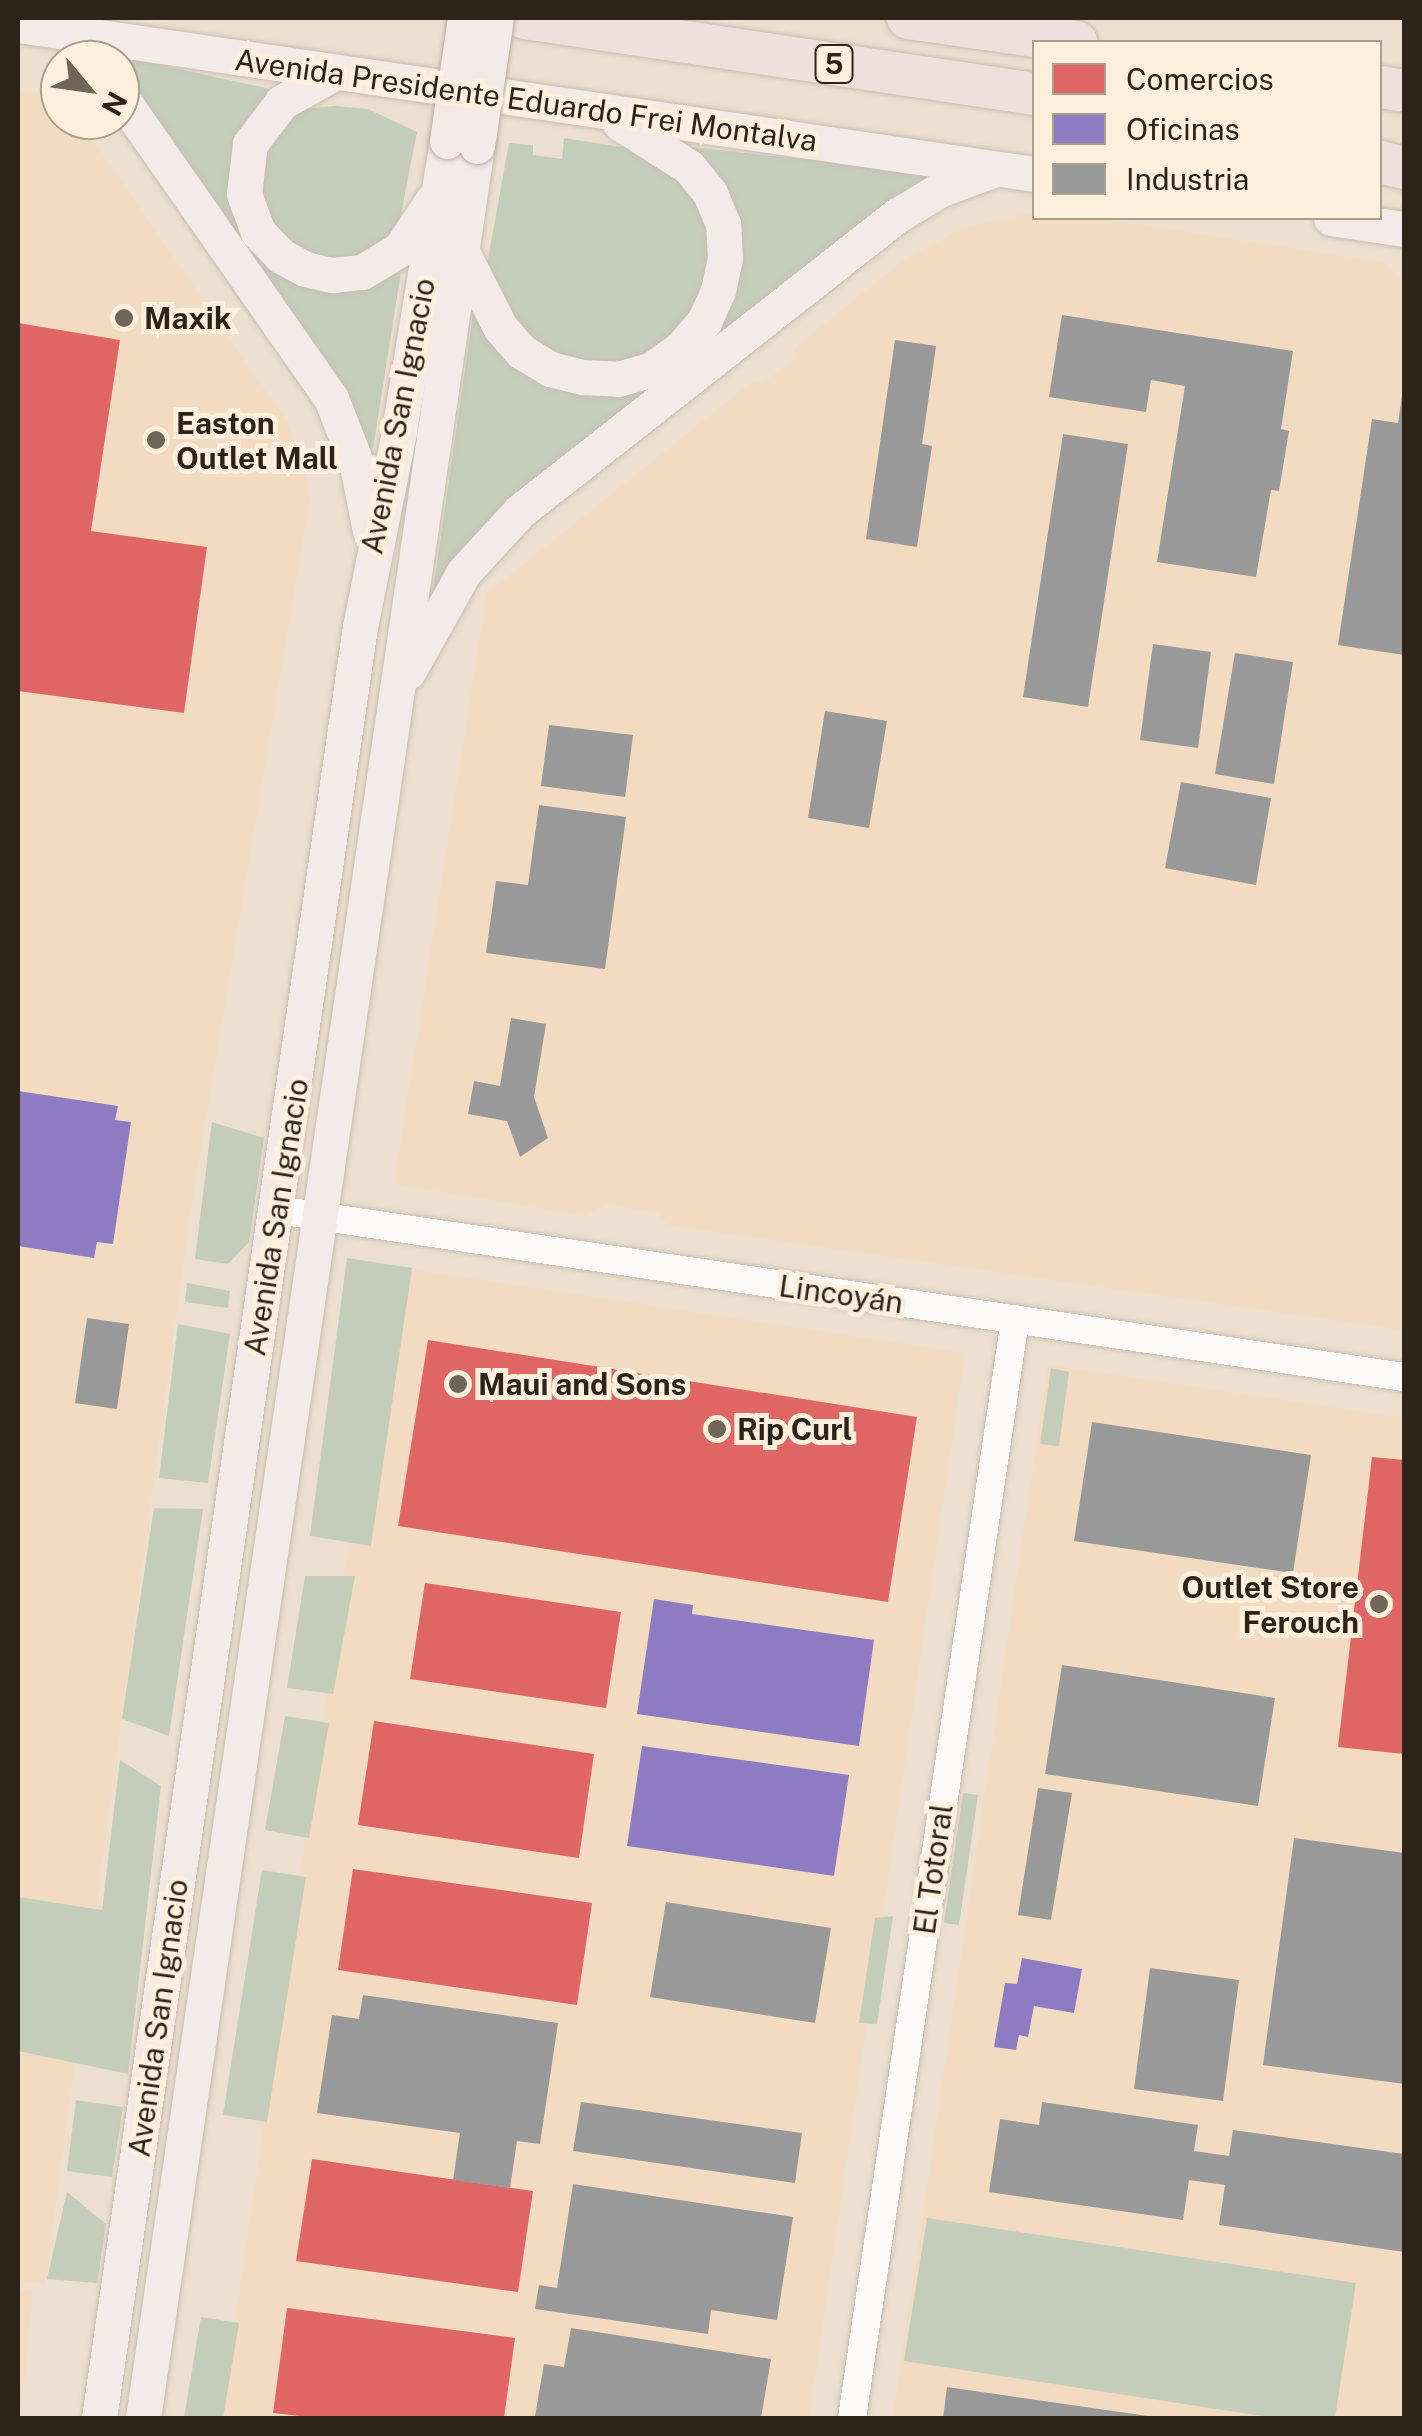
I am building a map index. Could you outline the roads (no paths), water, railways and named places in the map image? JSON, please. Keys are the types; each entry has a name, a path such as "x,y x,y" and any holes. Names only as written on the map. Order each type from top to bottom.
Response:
{"highway":[{"name":"5","path":"525,18 1032,94"},
{"path":"908,18 1062,40"}],"main road":[{"name":"Avenida San Ignacio","path":"143,2418 403,635 464,254 465,18"},
{"name":"Avenida San Ignacio","path":"100,2418 360,627 399,432 439,186 462,143 496,18"},
{"path":"20,26 45,40"},
{"name":"Avenida Presidente Eduardo Frei Montalva","path":"20,26 1032,174"},
{"path":"334,73 282,102 250,144 244,194 252,220 268,246 305,269 332,275 362,272 400,249 439,186"},
{"path":"464,254 500,327 522,352 550,369 600,379 634,375 668,360 694,336 712,307 722,275 725,241 718,208 700,179 670,152 586,110"},
{"path":"140,125 331,398 357,465 372,557"},
{"path":"394,699 448,595 481,549 520,511 898,215 941,189 998,169"},
{"path":"1346,220 1404,228"},
{"path":"360,627 380,620 403,635"},
{"path":"253,1370 271,1365 294,1378"},
{"path":"128,2229 148,2239 170,2238"}],"street":[{"name":"Lincoyán","path":"277,1210 1404,1377"},
{"name":"El Totoral","path":"852,2418 1015,1320"}],"place":[{"name":"Maxik","path":"124,318"},
{"name":"Easton Outlet Mall","path":"156,440"},
{"name":"Maui and Sons","path":"458,1384"},
{"name":"Rip Curl","path":"717,1429"},
{"name":"Outlet Store Ferouch","path":"1379,1604"}]}
